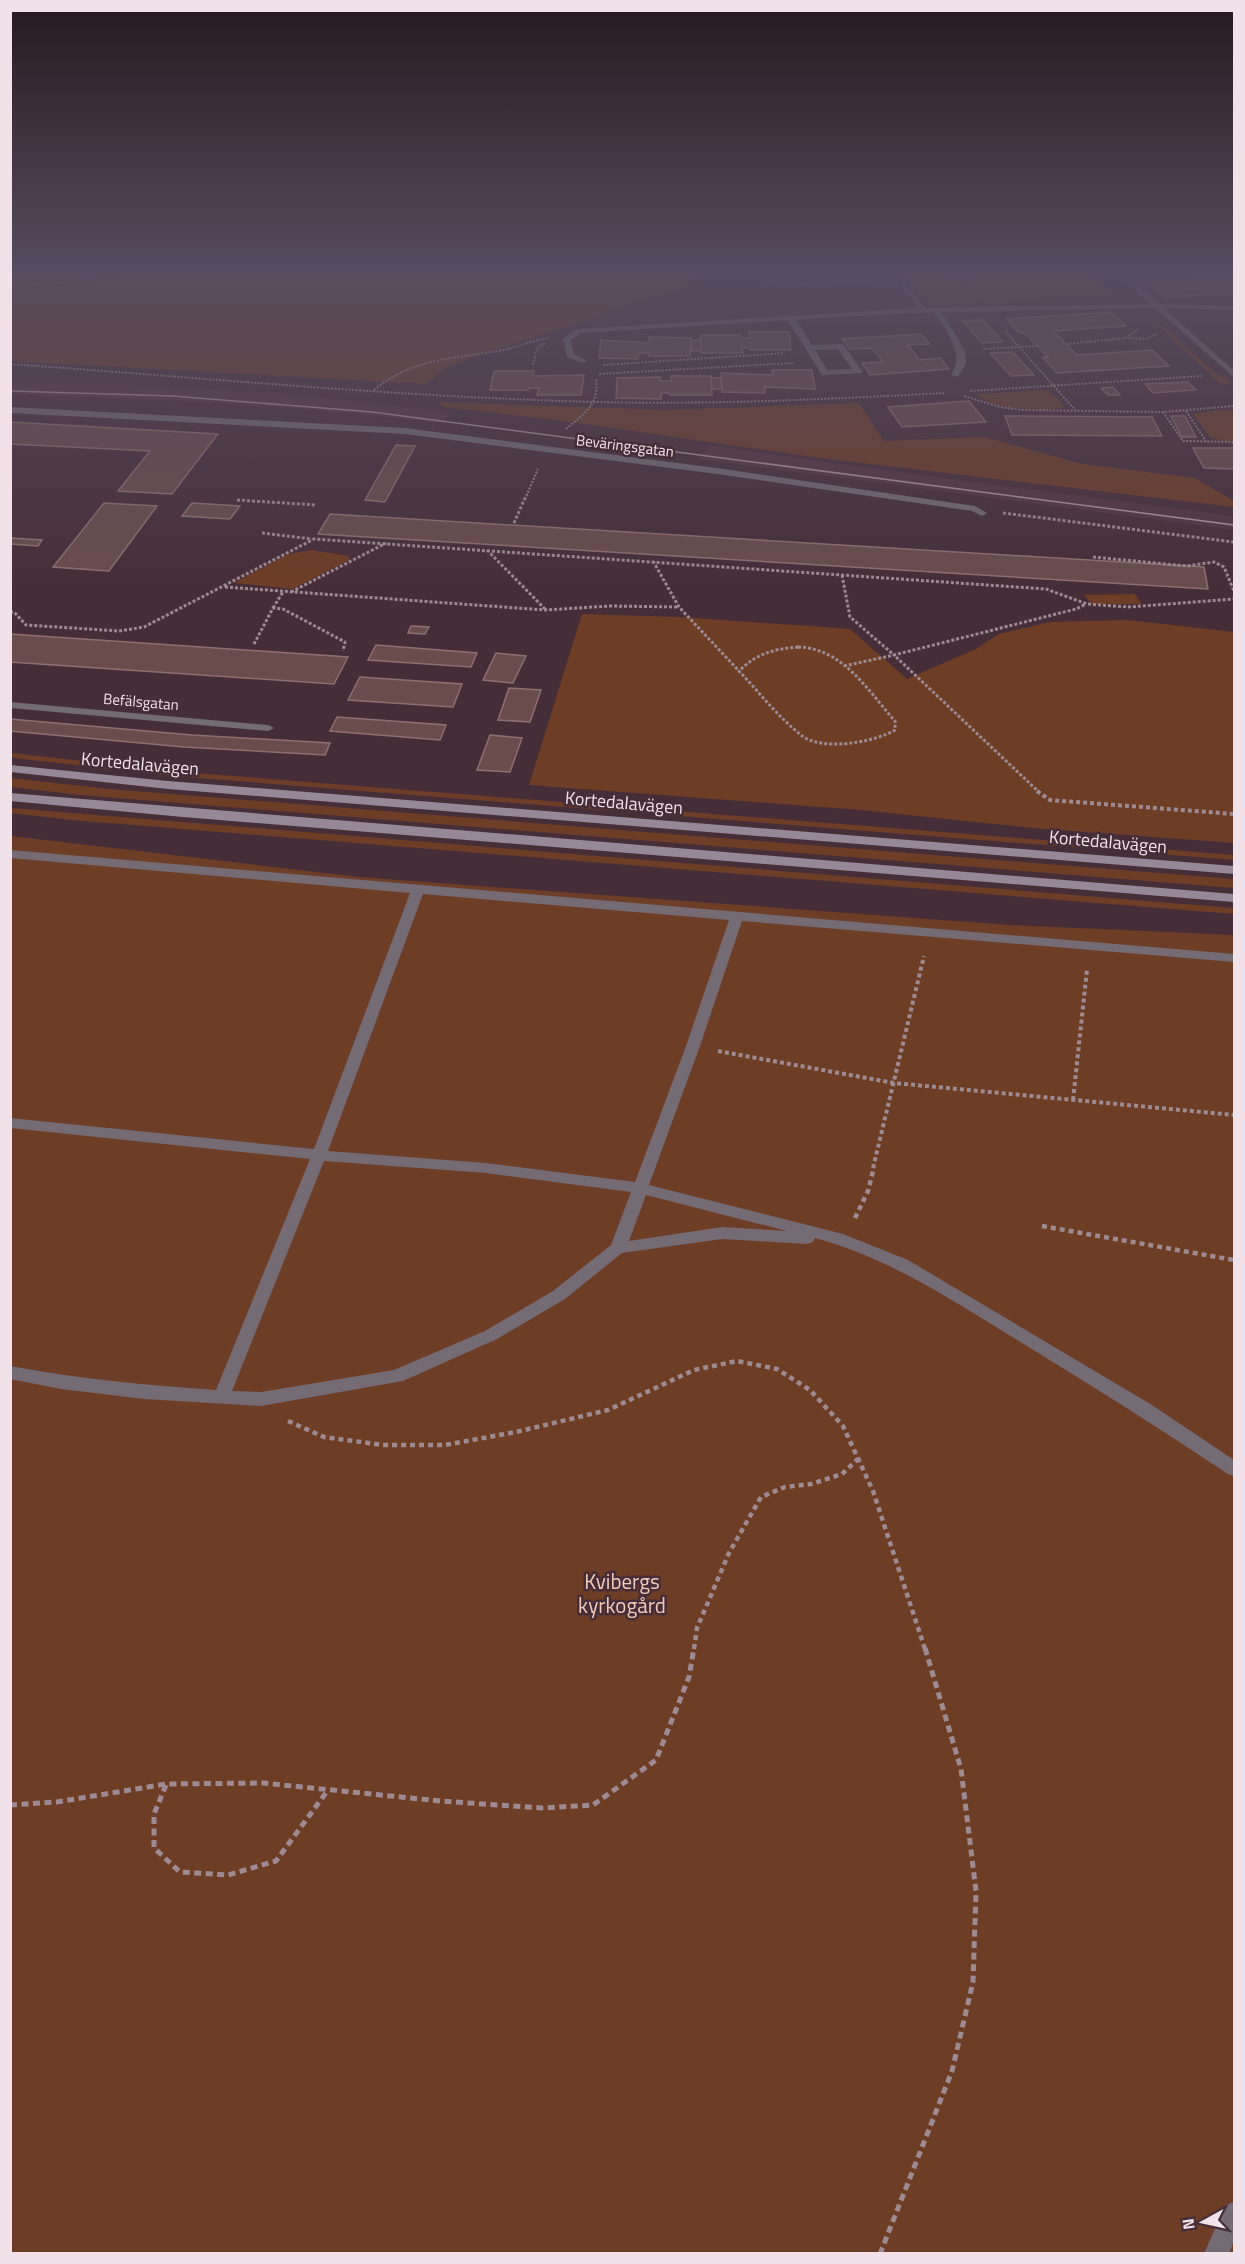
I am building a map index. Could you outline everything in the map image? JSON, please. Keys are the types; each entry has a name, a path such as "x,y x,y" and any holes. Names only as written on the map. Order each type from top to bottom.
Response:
{"main road":[{"name":"Kortedalavägen","path":"10,768 180,786 1234,870"},
{"path":"10,797 1234,898"}],"street":[{"name":"Beväringsgatan","path":"10,410 405,430 717,471 975,509 982,513"},
{"name":"Befälsgatan","path":"10,705 268,728"},
{"path":"10,854 1234,958"},
{"path":"222,1395 318,1155 418,890"},
{"path":"618,1248 693,1046 737,917"},
{"path":"10,1123 318,1155 486,1168 641,1188 843,1240 902,1264 1146,1410 1234,1469"},
{"path":"10,1372 61,1382 144,1392 261,1399 397,1376 491,1335 510,1324 559,1295 618,1248 722,1233 843,1240"},
{"path":"1216,2253 1234,2214"}],"path":[{"path":"159,375 374,390 596,402 689,402 952,392"},
{"path":"374,390 391,375"},
{"path":"595,375 600,375"},
{"path":"1044,375 1076,411"},
{"path":"1206,376 961,393 1009,409 1186,411 1234,406"},
{"path":"1163,411 1181,440 1234,442"},
{"path":"1186,411 1206,442"},
{"path":"237,500 316,505"},
{"path":"982,513 1002,513 1234,542"},
{"path":"262,533 314,539 1046,589 1087,604 1128,607 1234,599"},
{"path":"10,612 14,612 26,625 119,631 144,627 314,539"},
{"path":"291,592 387,543"},
{"path":"486,549 545,610"},
{"path":"1093,557 1186,566 1201,562 1220,562 1226,567 1234,591"},
{"path":"653,561 679,607 739,671 802,736 817,742 842,744 883,737 895,730 895,721 843,666 824,651 787,648 752,656 739,671"},
{"path":"842,575 850,617 894,655 1033,788 1050,800 1234,814"},
{"path":"222,587 545,610 610,606 679,607"},
{"path":"254,644 284,592"},
{"path":"843,666 1076,609 1087,604"},
{"path":"273,608 283,609 345,642 343,651"},
{"path":"843,1240 868,1191 929,933"},
{"path":"1073,1100 1090,947"},
{"path":"693,1046 894,1083 1234,1115"},
{"path":"1042,1226 1234,1260"},
{"path":"261,1399 282,1419 324,1437 383,1445 445,1445 516,1432 608,1410 694,1370 737,1361 777,1369 810,1390 843,1426 873,1491 911,1602 961,1769 976,1891 973,1982 952,2071 880,2253"},
{"path":"10,1804 57,1802 166,1784 263,1783 542,1808 593,1805 656,1760 689,1677 698,1628 729,1553 761,1497 785,1487 811,1484 842,1474 858,1459"},
{"path":"166,1784 154,1814 154,1848 180,1872 228,1875 276,1861 328,1790"}],"shaded area":[{"path":"11,383 130,385 278,393 452,412 442,423 214,402 11,394"},
{"path":"708,445 1234,516 1234,530 699,459"}],"green space":[{"path":"257,375 438,375 426,384"},
{"path":"1210,375 1219,375 1229,379 1231,384 1225,385"},
{"path":"1047,390 1061,402 1064,408 1005,407 984,400 977,394"},
{"path":"436,402 666,410 859,403 884,441 984,437 1083,464 1195,478 1234,501 1234,507 820,458 571,422 445,407"},
{"path":"1234,410 1234,441 1213,438 1205,432 1193,414"},
{"path":"312,550 349,556 349,560 292,589 234,583 288,554"},
{"path":"1135,594 1141,604 1092,604 1084,595"},
{"path":"582,614 679,617 850,629 907,679 976,649 999,634 1050,622 1128,620 1234,632 1234,843 1032,828 861,810 529,785"},
{"path":"11,753 182,772 1234,855 1234,860 173,776 22,759 11,757"},
{"path":"11,778 109,789 1234,879 1234,888 80,795 11,787"},
{"path":"11,808 1234,908 1234,914 71,820 11,813"},
{"name":"Kvibergs kyrkogård","path":"11,836 359,877 1010,925 1234,935 1234,2253 11,2253"}],"building":[{"path":"493,375 584,375 581,395 537,395 539,388 490,390"},
{"path":"721,375 813,375 815,389 764,387 765,393 722,392"},
{"path":"671,376 711,376 712,395 661,393 661,399 616,398 617,378 660,377 660,381 671,381"},
{"path":"711,378 721,378 722,389 712,389"},
{"path":"1187,382 1196,390 1153,393 1145,384"},
{"path":"1113,387 1120,395 1108,395 1101,388"},
{"path":"969,401 986,422 902,427 888,407"},
{"path":"1005,416 1152,417 1162,436 1012,435"},
{"path":"1171,416 1185,416 1196,437 1182,437"},
{"path":"10,422 218,434 172,494 118,491 150,451 10,444"},
{"path":"396,445 415,446 385,502 365,500"},
{"path":"1193,448 1234,448 1234,469 1204,468"},
{"path":"104,503 157,506 109,571 53,567"},
{"path":"192,503 240,506 230,519 182,516"},
{"path":"330,514 1204,567 1208,589 318,534"},
{"path":"11,538 42,540 38,546 10,544"},
{"path":"411,626 429,627 425,634 408,633"},
{"path":"10,634 348,657 334,684 10,662"},
{"path":"376,645 477,653 471,667 368,660"},
{"path":"496,653 526,656 513,683 483,680"},
{"path":"360,677 462,684 453,707 348,700"},
{"path":"509,688 541,690 530,722 498,720"},
{"path":"337,717 446,725 440,740 330,731"},
{"path":"10,719 192,735 330,743 325,755 184,747 10,731"},
{"path":"490,735 522,738 510,772 477,770"}],"tram line":[{"path":"10,391 173,396 372,412 1234,525"}]}
